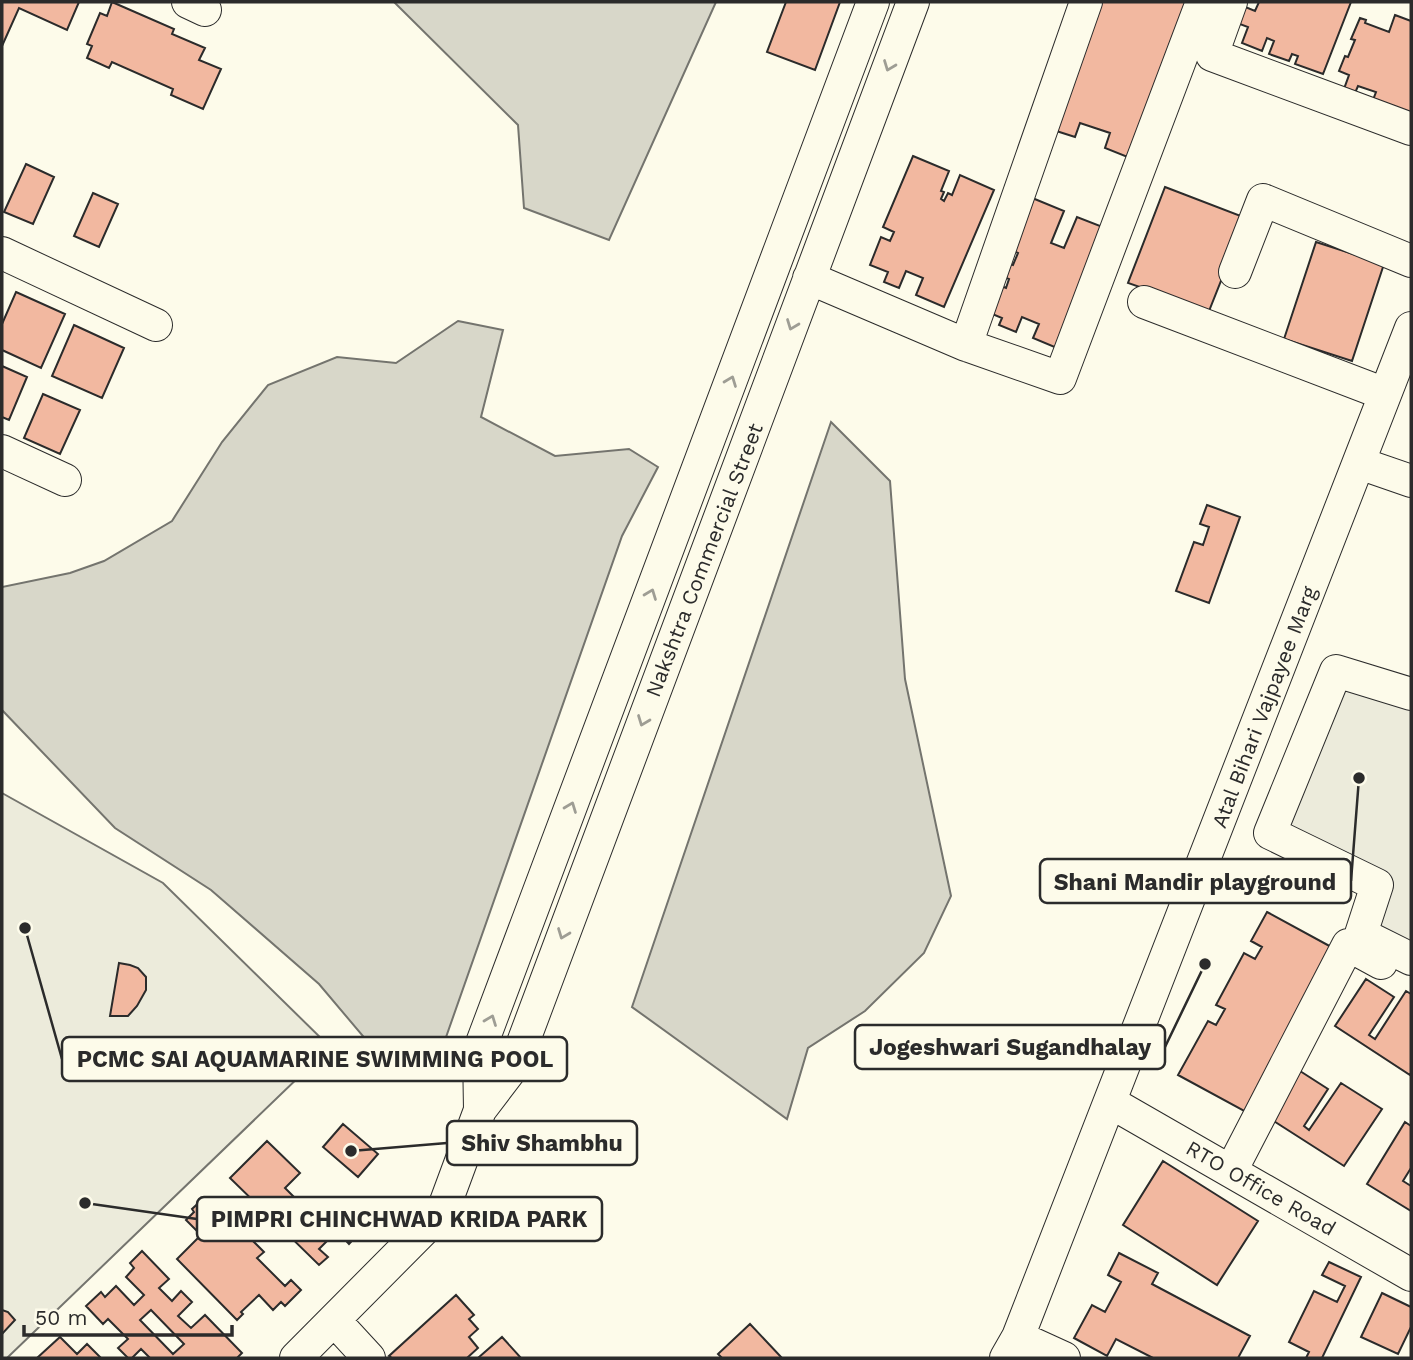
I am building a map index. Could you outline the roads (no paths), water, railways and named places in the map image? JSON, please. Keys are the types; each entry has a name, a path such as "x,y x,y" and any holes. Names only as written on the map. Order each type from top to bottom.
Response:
{"street":[{"name":"Nakshtra Commercial Street","path":"480,1110 479,1051 873,2"},
{"name":"Nakshtra Commercial Street","path":"296,1358 443,1210 480,1110 515,1064 913,2"},
{"path":"966,345 1086,2"},
{"path":"810,278 966,345 1060,378 1202,2"},
{"path":"1231,2 1212,55 1411,129"},
{"path":"1234,272 1263,200 1411,261"},
{"path":"2,253 156,325"},
{"path":"1144,302 1385,394"},
{"name":"Atal Bihari Vajpayee Marg","path":"1012,1348 1411,328"},
{"path":"2,451 65,480"},
{"path":"1359,463 1411,481"},
{"path":"1411,694 1336,671 1270,833 1377,885 1361,934 1411,959"},
{"path":"1231,1171 1348,945 1411,980"},
{"name":"RTO Office Road","path":"1110,1102 1411,1275"},
{"path":"334,1320 369,1358"},
{"path":"1012,1348 1064,1358"}],"place":[{"name":"Shani Mandir playground","path":"1359,778"},
{"name":"PCMC SAI AQUAMARINE SWIMMING POOL","path":"25,928"},
{"name":"Jogeshwari Sugandhalay","path":"1205,964"},
{"name":"Shiv Shambhu","path":"351,1151"},
{"name":"PIMPRI CHINCHWAD KRIDA PARK","path":"85,1203"}]}
